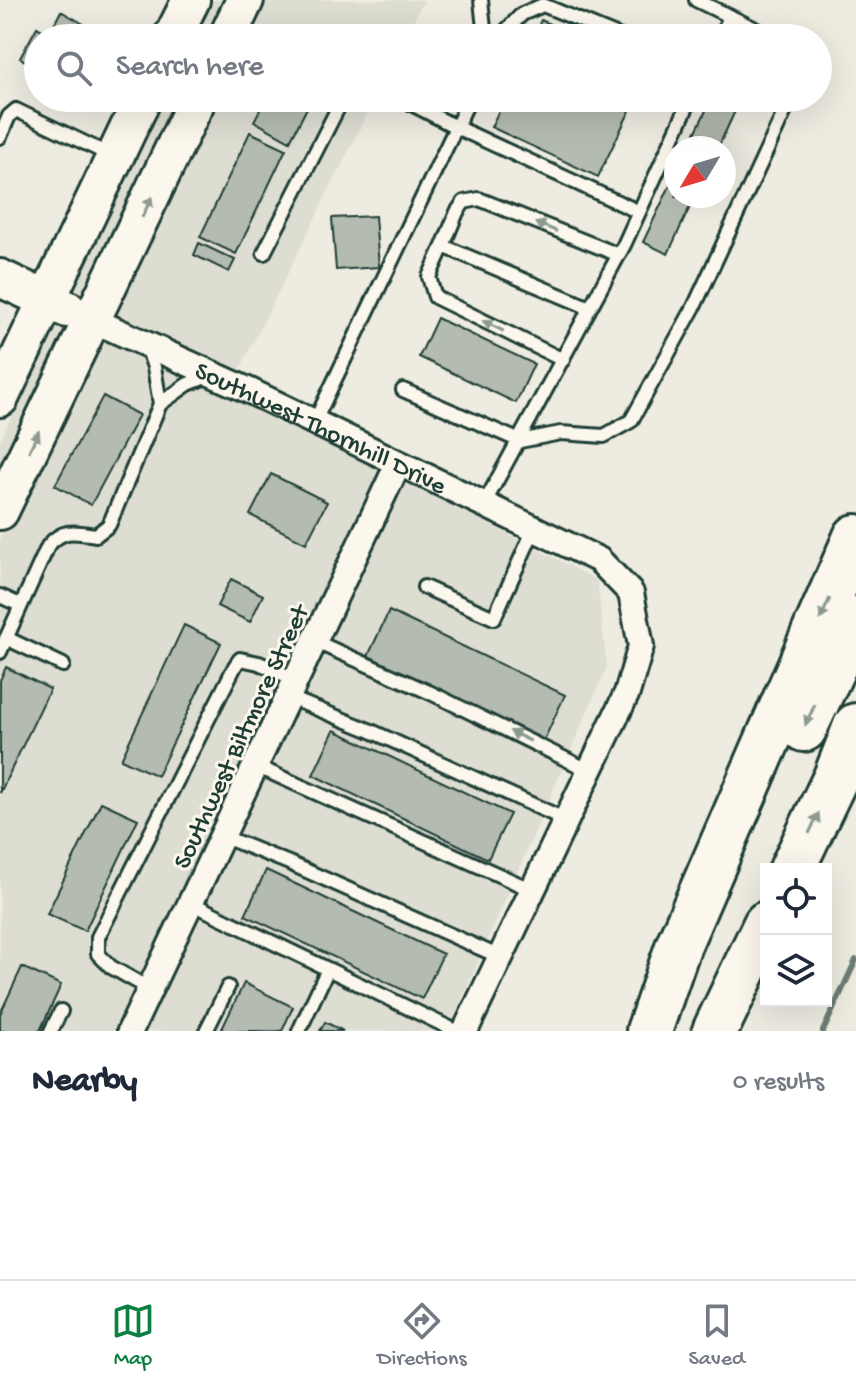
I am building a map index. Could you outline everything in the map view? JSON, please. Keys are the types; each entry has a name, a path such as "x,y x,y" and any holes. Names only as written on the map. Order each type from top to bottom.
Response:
{"highway":[{"path":"649,1031 679,944 856,537"},
{"path":"657,1031 700,948 856,619"},
{"path":"795,863 846,762 856,726"},
{"path":"715,1031 761,935"}],"main road":[{"path":"179,24 191,0"},
{"path":"234,24 245,0"},
{"path":"0,398 136,112"},
{"path":"0,511 191,112"},
{"name":"Southwest Thornhill Drive","path":"0,278 93,320"}],"street":[{"name":"Southwest Thornhill Drive","path":"93,320 599,560 631,593 641,646 627,693 590,771"},
{"name":"Southwest Biltmore Street","path":"130,1031 398,464"},
{"path":"465,1031 590,771"}],"lane":[{"path":"481,0 484,24"},
{"path":"696,0 745,24"},
{"path":"512,24 522,14 543,5 589,24"},
{"path":"727,24 730,17"},
{"path":"0,137 9,116 16,110 114,158"},
{"path":"264,253 336,112"},
{"path":"427,112 639,212"},
{"path":"314,423 463,112"},
{"path":"483,506 619,255 685,112"},
{"path":"403,390 520,441 561,433 604,436 631,421 694,307 785,112"},
{"path":"563,360 435,297 429,277 457,212 464,202 472,199 619,255"},
{"path":"443,246 590,308"},
{"path":"146,345 154,367 160,404"},
{"path":"0,652 48,546 65,531 96,535 109,525 160,404 188,384 212,375"},
{"path":"424,587 494,618 534,529"},
{"path":"0,596 20,605"},
{"path":"6,638 63,665"},
{"path":"314,641 431,693 590,771"},
{"path":"150,989 111,967 98,954 98,937 240,659 259,663 292,689 369,730 566,820"},
{"path":"256,766 532,890"},
{"path":"222,836 500,957"},
{"path":"191,903 456,1031"},
{"path":"299,1031 327,971"},
{"path":"206,1031 228,987"},
{"path":"51,1031 61,1011"}],"shaded area":[{"path":"208,0 231,0 220,24 197,24"},
{"path":"256,0 424,0 412,24 245,24"},
{"path":"155,112 178,112 87,305 68,296"},
{"path":"203,112 368,112 238,373 108,314"},
{"path":"58,318 77,327 0,485 0,441"},
{"path":"98,336 246,403 382,471 117,1031 0,1031 0,537"},
{"path":"403,480 597,580 607,667 448,1031 143,1031"}],"building":[{"path":"61,11 84,24 54,24"},
{"path":"259,112 305,112 290,141 254,121"},
{"path":"498,112 629,112 598,177 491,127"},
{"path":"705,112 735,112 724,136 694,136"},
{"path":"250,132 286,149 236,254 200,237"},
{"path":"664,198 664,208 689,208 668,254 643,242"},
{"path":"375,216 379,267 336,270 332,218"},
{"path":"199,243 235,260 229,272 194,255"},
{"path":"437,318 534,364 516,403 419,357"},
{"path":"103,396 139,415 91,505 55,485"},
{"path":"271,474 327,502 306,543 250,515"},
{"path":"231,579 263,595 250,622 217,606"},
{"path":"389,611 565,695 544,740 368,656"},
{"path":"184,625 221,643 157,776 121,759"},
{"path":"6,667 50,689 0,793 0,680"},
{"path":"334,730 510,814 488,859 313,775"},
{"path":"101,802 138,819 85,931 47,914"},
{"path":"266,870 443,954 422,999 245,915"},
{"path":"22,967 61,985 40,1031 0,1031 0,1014"},
{"path":"244,983 293,1007 282,1031 221,1031"},
{"path":"325,1022 343,1031 320,1031"}],"waterway":[{"path":"823,1031 856,960"}]}
